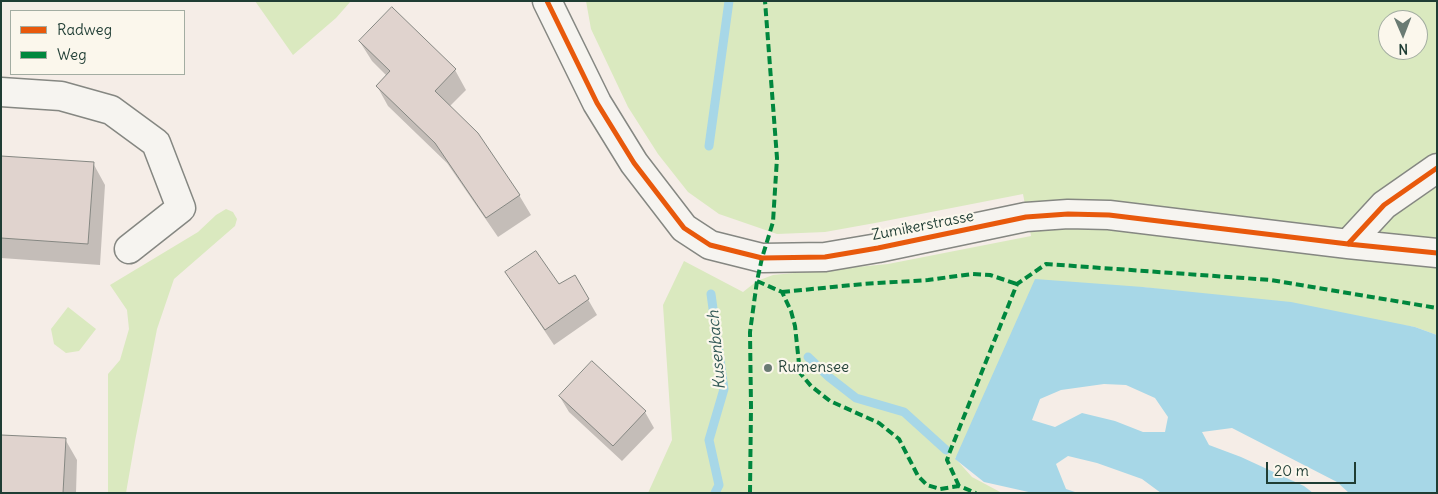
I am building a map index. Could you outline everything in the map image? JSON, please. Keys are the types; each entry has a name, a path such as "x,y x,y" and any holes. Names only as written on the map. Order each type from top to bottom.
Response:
{"street":[{"name":"Zumikerstrasse","path":"547,1 597,103 634,163 684,228 710,245 762,258 825,256 878,248 1026,218 1068,214 1109,215 1437,253"},
{"path":"559,1 560,29"},
{"path":"1,92 61,96 112,110 156,143 181,208 129,249"},
{"path":"1348,244 1384,205 1437,168"}],"green space":[{"path":"255,1 351,1 336,18 293,55"},
{"path":"586,1 1437,1 1437,335 1415,327 1143,287 955,458 972,477 1002,493 648,493 672,440 663,305 684,261 743,292 757,281 773,275 888,264 1031,236 1023,194 825,232 777,234 719,214 688,192 658,154 628,107 591,29"},
{"path":"226,209 233,212 237,219 235,226 174,279 157,329 126,493 108,493 108,374 120,360 129,329 127,310 110,285 198,232 216,215"},
{"path":"68,307 96,329 79,351 66,353 54,344 51,329"}],"water":[{"path":"1035,279 1143,287 1291,302 1415,327 1437,335 1437,493 1349,493 1337,482 1232,428 1202,432 1209,445 1241,457 1304,486 1313,493 1161,493 1142,479 1097,463 1068,456 1056,464 1066,489 1078,493 1033,493 984,482 955,459","holes":["1104,384 1126,385 1155,398 1168,417 1165,432 1143,432 1115,421 1082,413 1055,427 1032,420 1040,399 1061,390"]}],"building":[{"path":"392,7 456,69 435,91 478,133 520,195 486,218 435,143 376,86 390,71 359,41"},
{"path":"1,156 94,162 88,244 1,238"},
{"path":"536,251 559,284 575,275 589,299 545,330 505,272"},
{"path":"592,361 646,411 613,446 559,396"},
{"path":"1,435 66,438 63,493 1,493"}],"waterway":[{"name":"Kusenbach","path":"709,146 729,1"},
{"name":"Kusenbach","path":"711,294 724,389 709,440 719,485 715,493"},
{"path":"808,357 829,377 856,398 904,412 946,450"}],"marked path":[{"path":"750,493 750,332 757,281 773,222 777,158 765,1"},
{"path":"959,486 947,460 949,454 1017,284 1046,264 1271,280 1437,308"},
{"path":"782,292 928,280 972,274 990,275 1017,284"},
{"path":"757,281 782,292 791,311 795,326 800,373 811,386 830,401 879,423 899,439 918,476 927,485 940,489 959,486 976,493"}],"cycle path":[{"path":"547,1 597,103 634,163 684,228 710,245 762,258 825,257 878,248 1026,217 1068,214 1109,215 1437,253"},
{"path":"1348,244 1384,205 1437,168"}],"place":[{"name":"Rumensee","path":"768,368"}]}
